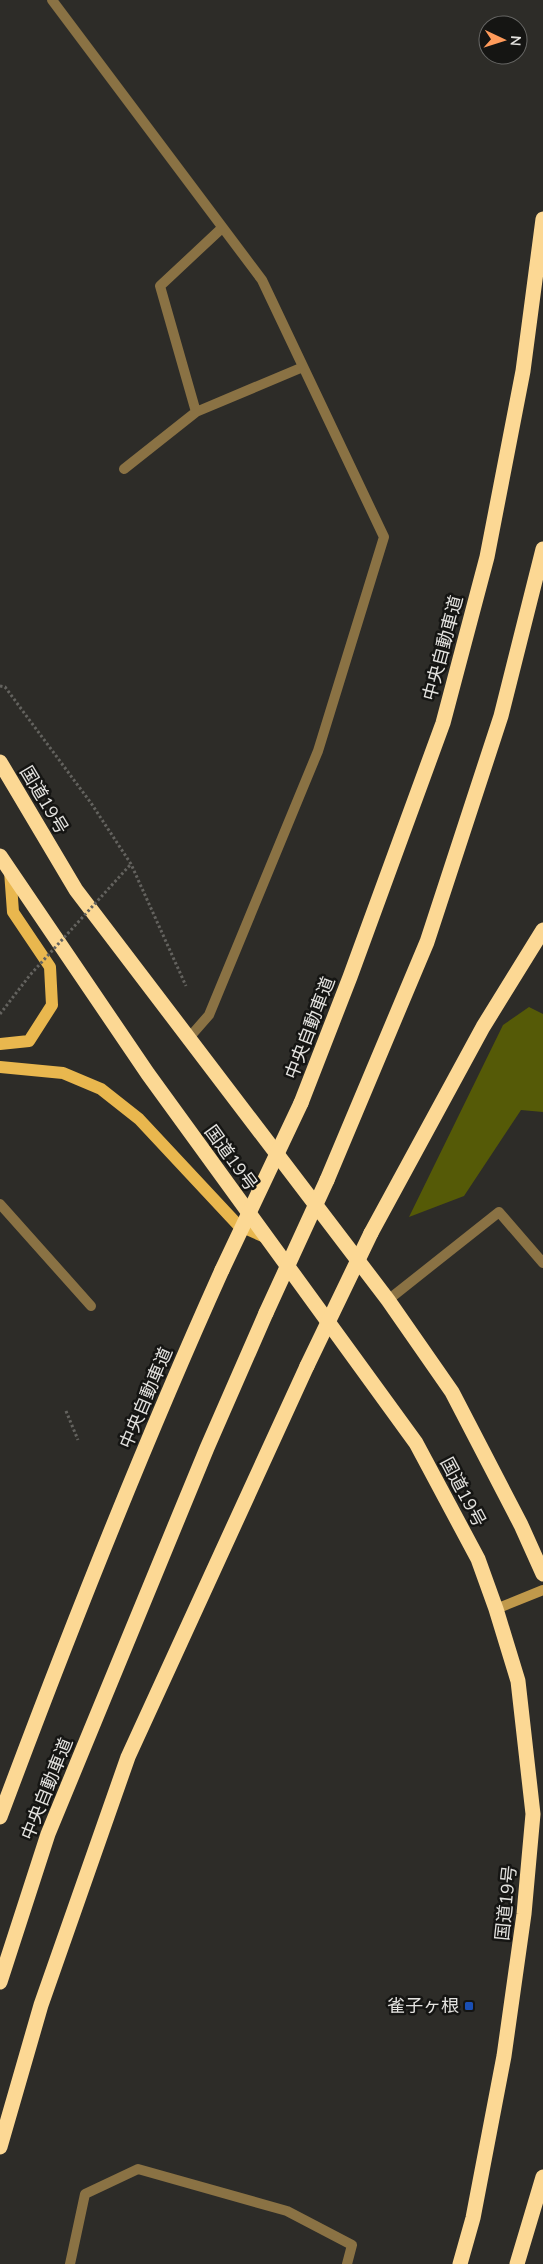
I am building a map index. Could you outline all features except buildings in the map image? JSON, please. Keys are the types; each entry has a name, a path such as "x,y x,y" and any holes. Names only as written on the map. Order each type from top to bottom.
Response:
{"highway":[{"name":"中央自動車道","path":"0,1817 75,1617 170,1386 222,1270 301,1103 350,977 445,714 487,557 523,370 543,218"},
{"name":"中央自動車道","path":"0,1982 48,1834 207,1448 266,1313 328,1180 427,942 501,716 543,549"},
{"name":"国道19号","path":"0,762 76,890 388,1300 452,1392 521,1525 543,1574"},
{"name":"国道19号","path":"0,856 148,1074 265,1237 346,1344 416,1443 478,1559 496,1609 518,1681 533,1814 524,1914 504,2056 473,2218 460,2264"},
{"path":"0,2147 41,2005 128,1757 307,1366 371,1233 483,1027 543,930"},
{"path":"517,2264 543,2177"}],"main road":[{"path":"0,1044 29,1041 52,1005 50,967 14,912 10,871"},
{"path":"0,1067 63,1073 100,1089 139,1119 238,1225 265,1237"}],"street":[{"path":"52,0 262,280 384,537 318,751 209,1015 188,1039"},
{"path":"196,412 160,286 222,228"},
{"path":"124,469 196,412 303,367"},
{"path":"0,1204 91,1306"},
{"path":"388,1300 498,1212 543,1263"},
{"path":"496,1609 543,1590"},
{"path":"70,2264 86,2194 138,2168 287,2211 352,2245 348,2264"}],"path":[{"path":"0,686 5,687 86,795 131,864 186,986"},
{"path":"0,1014 30,975 131,864"},
{"path":"66,1411 78,1440"}],"shaded area":[{"path":"529,1007 543,1014 543,1112 521,1110 464,1196 409,1217 503,1025"}],"place":[{"name":"雀子ヶ根","path":"469,2006"}]}
